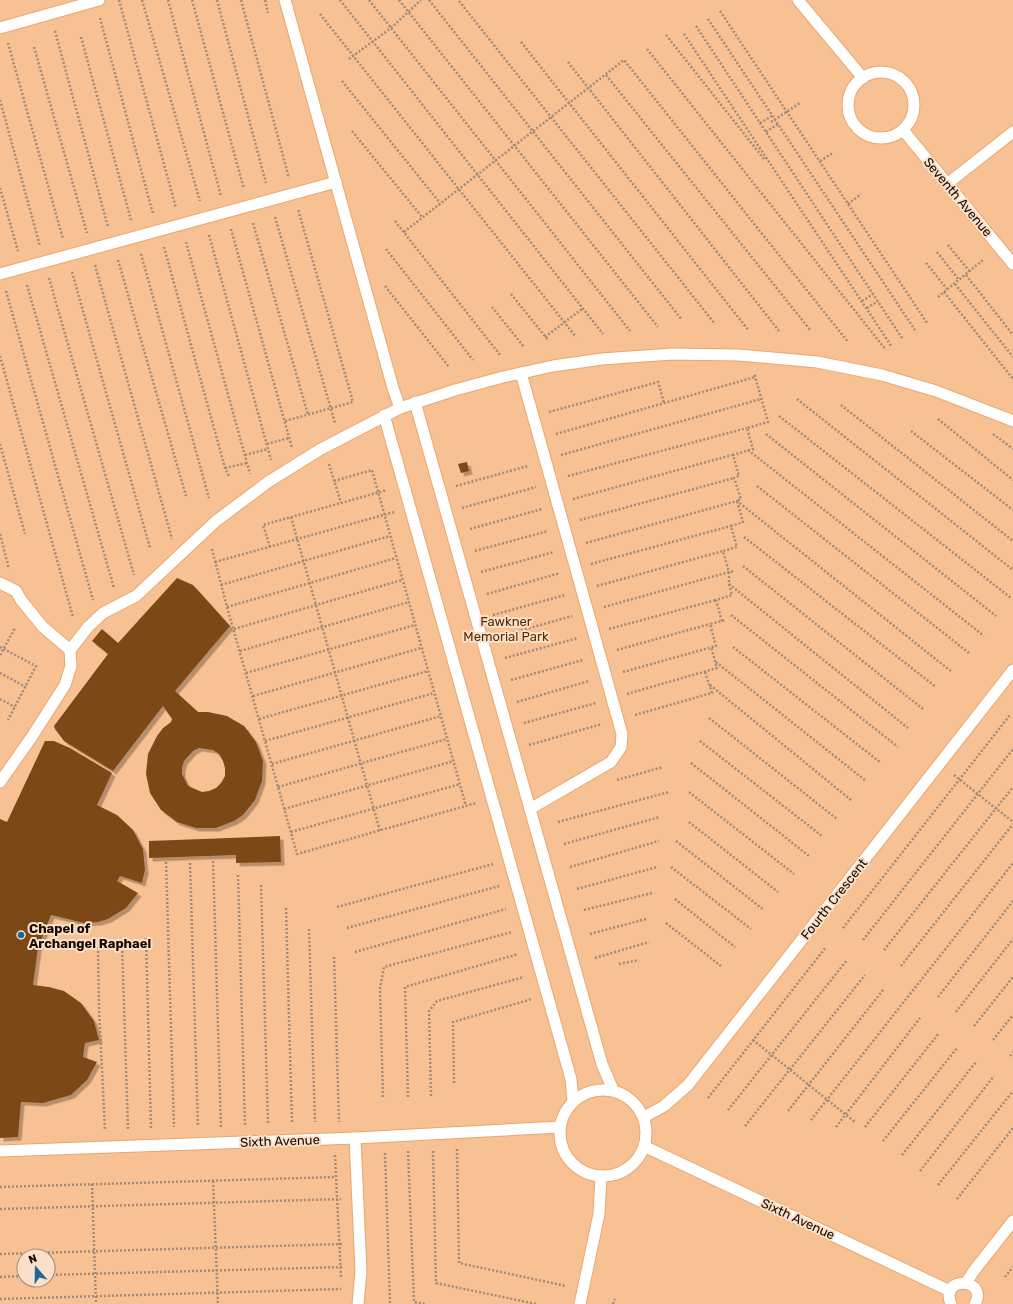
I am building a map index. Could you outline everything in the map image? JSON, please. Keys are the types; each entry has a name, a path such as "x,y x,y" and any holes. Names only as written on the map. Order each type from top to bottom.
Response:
{"lane":[{"path":"0,28 99,0"},
{"path":"285,0 393,388 400,408"},
{"path":"798,0 863,78"},
{"path":"873,73 894,75 904,81 910,90 914,101 914,111 910,122 903,130 894,136 883,138 872,137 863,133 855,125 850,116 848,106 850,95 855,85 863,78 873,73"},
{"name":"Seventh Avenue","path":"903,130 1013,264"},
{"path":"947,184 1013,132"},
{"path":"0,274 336,182"},
{"path":"0,782 31,738 64,685 71,666 70,650 88,627 103,613 119,606 139,593 208,528 276,477 324,447 384,415 415,402 521,373 553,366 588,361 672,354 749,356 817,362 882,375 936,391 1013,421"},
{"path":"521,373 595,633 622,734 621,747 611,762 530,810"},
{"path":"415,402 602,1064 613,1090"},
{"path":"384,415 571,1079 573,1102"},
{"path":"0,583 16,591 21,600 43,627 70,650"},
{"name":"Fourth Crescent","path":"644,1117 664,1106 688,1085 1013,670"},
{"path":"598,1090 613,1090 626,1096 636,1104 644,1117 646,1127 646,1147 637,1160 627,1169 615,1174 602,1176 588,1173 575,1166 566,1155 560,1142 560,1127 564,1114 573,1102 584,1093 598,1090"},
{"name":"Sixth Avenue","path":"0,1151 315,1140 560,1127"},
{"path":"355,1138 361,1266 358,1304"},
{"name":"Sixth Avenue","path":"646,1147 950,1291"},
{"path":"580,1304 599,1214 602,1176"},
{"path":"966,1283 1013,1221"},
{"path":"951,1304 949,1297 950,1291 954,1286 960,1283 972,1285 976,1290 977,1303"}],"path":[{"path":"119,0 176,208"},
{"path":"142,0 276,477"},
{"path":"168,0 297,464"},
{"path":"241,0 353,402 285,421"},
{"path":"340,0 603,334"},
{"path":"370,0 630,331"},
{"path":"400,0 658,327"},
{"path":"349,59 391,28 421,0"},
{"path":"429,0 682,320"},
{"path":"459,1 715,324"},
{"path":"720,11 927,323"},
{"path":"320,14 576,337"},
{"path":"708,19 915,330"},
{"path":"696,26 902,338"},
{"path":"684,34 892,347"},
{"path":"666,35 764,159 767,158"},
{"path":"57,36 113,243 186,496"},
{"path":"81,37 209,498"},
{"path":"521,42 749,331"},
{"path":"34,48 177,557"},
{"path":"647,49 886,350"},
{"path":"12,55 67,256 150,548"},
{"path":"404,232 477,174 589,89 624,60 848,342"},
{"path":"568,62 779,331"},
{"path":"606,75 811,331"},
{"path":"342,81 440,203"},
{"path":"0,100 44,262 139,593"},
{"path":"771,122 800,103"},
{"path":"760,123 772,116"},
{"path":"768,118 774,126"},
{"path":"766,132 778,124"},
{"path":"352,131 422,217"},
{"path":"820,161 833,153"},
{"path":"0,188 119,606"},
{"path":"848,204 861,194"},
{"path":"395,221 500,355"},
{"path":"181,224 255,492"},
{"path":"948,245 970,272"},
{"path":"386,248 473,360"},
{"path":"937,252 959,280"},
{"path":"938,297 983,260"},
{"path":"926,263 947,289"},
{"path":"966,275 1013,335"},
{"path":"955,284 1013,357"},
{"path":"385,286 449,367"},
{"path":"5,288 93,600"},
{"path":"944,292 1013,379"},
{"path":"511,294 544,337 548,340"},
{"path":"862,301 873,294"},
{"path":"867,308 878,301"},
{"path":"492,307 524,347"},
{"path":"544,337 582,309"},
{"path":"0,356 74,621"},
{"path":"459,509 768,422 749,356"},
{"path":"539,439 755,377"},
{"path":"533,417 658,382 664,403"},
{"path":"797,398 1013,570"},
{"path":"453,487 761,399"},
{"path":"841,405 1013,540"},
{"path":"779,416 1011,598"},
{"path":"938,419 1013,480"},
{"path":"465,530 753,449 747,428"},
{"path":"911,431 1013,510"},
{"path":"766,434 996,616"},
{"path":"993,434 1013,450"},
{"path":"267,444 290,438"},
{"path":"0,444 25,534"},
{"path":"324,447 341,503"},
{"path":"245,455 268,449"},
{"path":"748,450 984,636"},
{"path":"471,552 734,478 739,476 733,455"},
{"path":"225,468 247,462"},
{"path":"334,481 372,470 466,806"},
{"path":"477,573 737,501 741,499 734,478"},
{"path":"270,547 263,525 404,486"},
{"path":"757,486 969,653"},
{"path":"483,595 743,522 737,501"},
{"path":"737,501 952,672"},
{"path":"215,562 410,508"},
{"path":"291,517 380,831"},
{"path":"489,616 737,547 731,526"},
{"path":"208,528 227,607 297,854 492,798"},
{"path":"0,534 16,591"},
{"path":"221,585 390,536"},
{"path":"744,537 936,687"},
{"path":"501,659 732,595 729,584 729,572 723,551"},
{"path":"227,607 396,558"},
{"path":"743,566 923,709"},
{"path":"495,638 736,571"},
{"path":"234,629 402,580"},
{"path":"729,584 908,728"},
{"path":"716,600 722,621"},
{"path":"240,651 408,602"},
{"path":"731,615 898,747"},
{"path":"513,703 716,646 710,624 726,620"},
{"path":"246,673 415,625"},
{"path":"0,655 15,628"},
{"path":"733,646 881,763"},
{"path":"0,647 36,666 8,720"},
{"path":"519,725 717,668 711,647"},
{"path":"252,696 421,648"},
{"path":"715,662 866,781"},
{"path":"259,719 428,671"},
{"path":"525,746 712,694 705,672"},
{"path":"0,673 26,687"},
{"path":"709,685 851,800"},
{"path":"265,741 434,693"},
{"path":"0,699 15,707"},
{"path":"843,928 1010,715"},
{"path":"272,764 441,716"},
{"path":"709,718 837,819"},
{"path":"278,787 447,739"},
{"path":"700,741 822,836"},
{"path":"863,940 1013,749"},
{"path":"284,809 454,761"},
{"path":"691,763 810,856"},
{"path":"901,966 1013,823 940,764"},
{"path":"291,832 460,784"},
{"path":"884,950 1013,787"},
{"path":"558,822 669,792"},
{"path":"689,792 794,874"},
{"path":"564,844 660,817"},
{"path":"689,822 778,892"},
{"path":"676,841 764,910"},
{"path":"570,867 659,842"},
{"path":"337,907 509,860"},
{"path":"213,861 222,1143"},
{"path":"166,862 174,1145"},
{"path":"190,863 198,1144"},
{"path":"811,1120 1013,863"},
{"path":"578,889 657,867"},
{"path":"671,867 751,929"},
{"path":"238,875 245,1142"},
{"path":"347,928 515,882"},
{"path":"262,885 269,1141"},
{"path":"584,910 652,893"},
{"path":"675,899 735,947"},
{"path":"938,997 1013,901"},
{"path":"355,952 522,905"},
{"path":"286,908 293,1140"},
{"path":"590,934 646,918"},
{"path":"666,923 721,966"},
{"path":"383,1097 380,989 384,967 528,928"},
{"path":"309,929 315,1140"},
{"path":"146,938 152,1146"},
{"path":"956,1012 1013,939"},
{"path":"595,958 649,942"},
{"path":"122,943 128,1147"},
{"path":"98,947 105,1147"},
{"path":"708,1098 826,947"},
{"path":"408,1097 404,987 534,950"},
{"path":"334,957 337,1139 336,1177 342,1296"},
{"path":"619,964 639,960"},
{"path":"728,1110 847,960"},
{"path":"431,1096 429,1011 437,1001 540,972"},
{"path":"745,1126 866,974"},
{"path":"974,1026 1013,977"},
{"path":"788,1111 884,990"},
{"path":"454,1083 453,1022 547,995"},
{"path":"993,1040 1013,1015"},
{"path":"836,1126 920,1018"},
{"path":"865,1127 939,1033"},
{"path":"753,1040 855,1122"},
{"path":"883,1141 957,1048"},
{"path":"1010,1056 1013,1052"},
{"path":"902,1155 976,1062"},
{"path":"920,1171 994,1076"},
{"path":"938,1185 1013,1091"},
{"path":"957,1199 1013,1128"},
{"path":"456,1133 460,1263 583,1290"},
{"path":"433,1134 436,1283 536,1304"},
{"path":"408,1136 414,1302 425,1304"},
{"path":"384,1137 390,1304"},
{"path":"0,1187 336,1177"},
{"path":"214,1180 218,1304"},
{"path":"92,1184 96,1304"},
{"path":"0,1210 358,1198"},
{"path":"0,1254 360,1243"},
{"path":"56,1275 361,1266"},
{"path":"1005,1277 1013,1267"},
{"path":"0,1277 16,1276"},
{"path":"0,1298 360,1289"},
{"path":"613,1304 614,1299"}],"green space":[{"name":"Fawkner Memorial Park","path":"0,0 1013,0 1013,1304 0,1304"}],"building":[{"path":"467,462 469,471 461,473 458,464"},
{"path":"177,578 193,585 230,626 175,691 198,712 208,712 227,716 244,726 256,742 263,761 262,781 255,800 243,815 234,821 216,828 196,828 177,822 161,810 150,793 146,774 148,754 157,736 163,728 171,722 172,719 163,706 113,771 64,741 55,729 54,726 108,654 92,641 102,629 118,643","holes":["199,748 213,750 219,754 225,768 225,776 221,783 216,788 202,792 188,786 182,774 184,761 193,751"]},
{"name":"Chapel of Archangel Raphael","path":"45,741 54,741 70,748 112,773 97,805 117,815 133,830 143,849 145,870 142,883 120,876 117,881 138,893 126,908 108,919 98,922 84,923 51,915 38,948 33,985 64,991 81,1003 94,1021 99,1040 85,1043 83,1057 97,1062 87,1080 71,1095 43,1103 21,1102 18,1137 0,1138 0,819 7,822"},
{"path":"280,836 281,862 236,863 236,855 149,858 149,841"}],"place":[{"name":"Chapel of Archangel Raphael","path":"21,935"}]}
